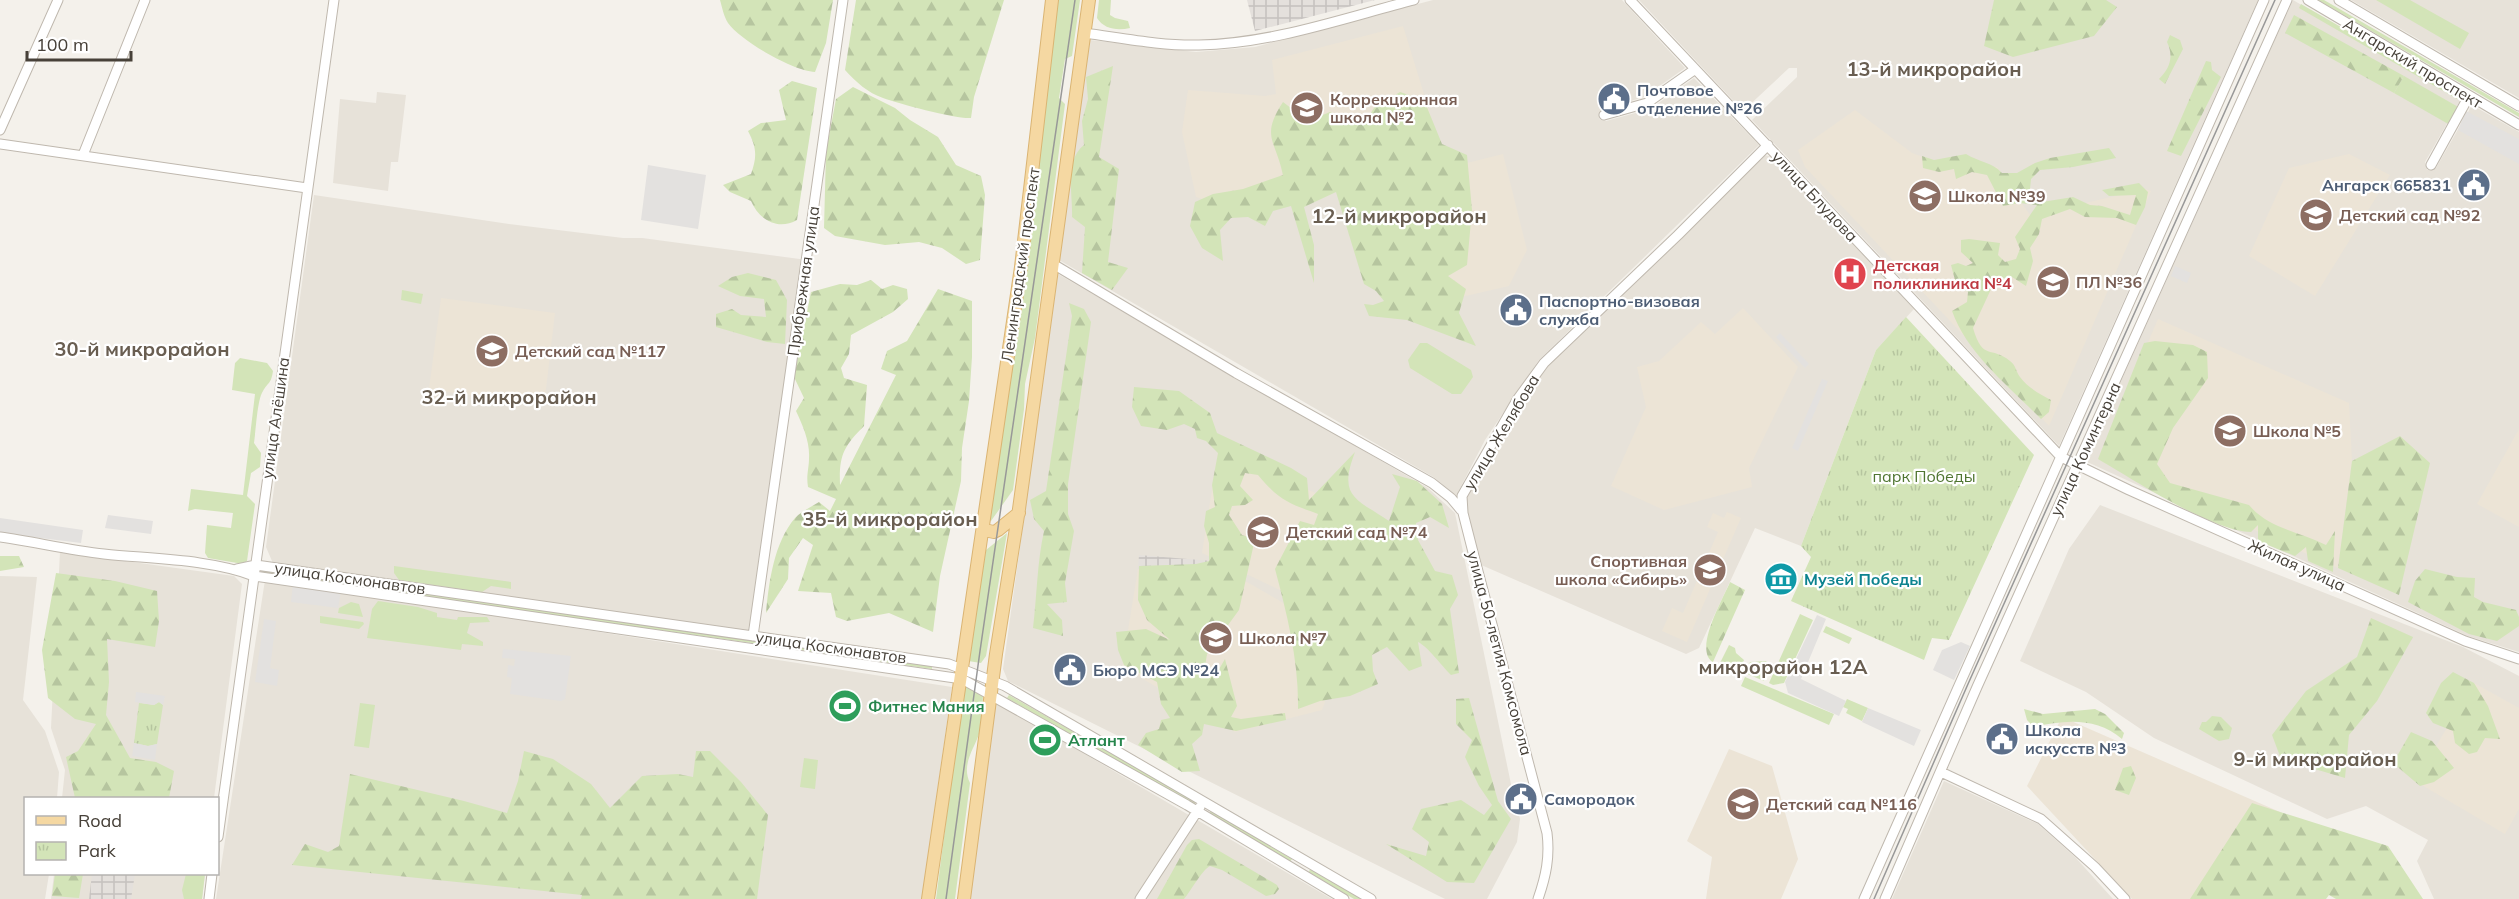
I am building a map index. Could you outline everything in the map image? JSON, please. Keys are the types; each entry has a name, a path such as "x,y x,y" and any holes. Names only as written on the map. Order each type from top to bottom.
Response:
{"main road":[{"name":"Ленинградский проспект","path":"928,899 963,674 1021,267 1052,0"},
{"name":"Ленинградский проспект","path":"964,899 991,687 1018,513 1089,0"},
{"path":"984,530 998,530 1018,513"}],"street":[{"path":"0,130 58,0"},
{"path":"83,155 145,0"},
{"name":"улица Алёшина","path":"219,830 334,0"},
{"name":"Прибрежная улица","path":"753,636 843,0"},
{"path":"1084,33 1196,46 1225,44 1255,40 1414,0"},
{"name":"улица Блудова","path":"1630,0 2061,457 2078,465"},
{"name":"улица Коминтерна","path":"1864,899 2264,0"},
{"name":"улица Коминтерна","path":"1885,899 2287,0"},
{"name":"Ангарский проспект","path":"2307,0 2519,125"},
{"name":"Ангарский проспект","path":"2339,0 2519,106"},
{"path":"1604,115 1647,103 1694,70"},
{"path":"2431,165 2469,96"},
{"path":"0,144 307,188"},
{"name":"улица Желябова","path":"1463,513 1462,499 1466,487 1517,400 1544,363 1768,145"},
{"name":"улица Желябова","path":"1053,264 1236,373 1440,489 1463,513"},
{"name":"Жилая улица","path":"2078,465 2465,641 2519,659"},
{"path":"1440,489 1456,495 1466,487"},
{"name":"улица 50-летия Комсомола","path":"1463,513 1547,833 1548,868 1538,899"},
{"name":"улица Космонавтов","path":"0,537 96,553 235,570 254,576 864,664 963,674"},
{"name":"улица Космонавтов","path":"235,570 256,565 949,664 963,674 1204,803 1371,899"},
{"path":"382,594 385,583"},
{"path":"864,664 866,651"},
{"name":"улица Космонавтов","path":"991,687 1344,899"},
{"path":"1941,772 2041,819 2125,899"},
{"path":"1140,899 1204,803"},
{"path":"209,899 212,875"}],"shaded area":[{"path":"1247,0 1375,0 1255,31"},
{"path":"1433,0 1622,0 1685,68 1644,97 1601,110 1599,119 1606,121 1650,109 1694,78 1759,145 1539,360 1485,440 1456,496 1435,478 1059,260 1090,40 1196,52 1255,47"},
{"path":"1639,0 2258,0 2059,446 1752,120 1797,77 1797,68 1789,68 1743,111"},
{"path":"2293,0 2461,99 2425,162 2427,170 2436,168 2472,105 2519,132 2519,652 2468,636 2085,461"},
{"path":"2351,0 2519,0 2519,98"},
{"name":"Коррекционная школа №2","path":"1403,26 1439,143 1211,202 1196,197 1182,132 1188,90 1265,96 1276,94 1272,60"},
{"path":"377,92 406,95 398,162 391,162 388,191 333,183 340,99 376,103"},
{"path":"1855,110 1912,153 1942,164 1997,167 2037,225 2046,212 2146,189 2151,191 2049,426 1805,167 1798,150"},
{"path":"2466,111 2519,139 2519,164 2458,130"},
{"path":"1503,154 1527,250 1509,286 1448,300 1429,294 1467,163"},
{"name":"Детский сад №92","path":"2349,154 2390,175 2315,296 2249,256 2289,168"},
{"path":"1764,155 1772,157 1914,309 1876,350 1801,546 1755,528 1699,648 1686,654 1479,564 1464,507 1466,491 1524,396 1549,363 1757,159"},
{"path":"648,165 706,175 698,229 641,220"},
{"name":"32-й микрорайон","path":"314,195 509,224 623,238 642,238 807,260 753,636 275,568 266,547"},
{"path":"2175,266 2191,273 2187,283 2171,276"},
{"path":"1058,274 1428,488 1455,513 1520,819 1517,842 1487,899 1445,899 1008,681 1003,669"},
{"name":"Детский сад №117","path":"441,298 555,313 544,406 429,389"},
{"path":"1743,308 1798,367 1749,468 1752,487 1664,510 1611,486 1646,407 1637,367 1659,361 1701,322 1715,334"},
{"name":"Школа №5","path":"2158,319 2349,403 2352,461 2338,568 2098,459"},
{"path":"1780,333 1809,364 1805,368 1776,337"},
{"path":"1822,379 1828,381 1798,451 1792,448"},
{"path":"2519,429 2519,527 2477,504"},
{"name":"Детский сад №74","path":"1218,452 1330,499 1284,592 1202,553"},
{"path":"2100,505 2463,647 2519,676 2519,899 2434,899 2417,861 2428,840 2366,806 2327,819 2154,738 2086,692 2020,661 2069,549"},
{"name":"Спортивная школа «Сибирь»","path":"1727,512 1741,518 1687,642 1662,631 1672,608 1683,613 1718,532 1707,527 1713,513 1724,518"},
{"path":"108,515 153,521 151,534 105,528"},
{"path":"0,518 83,530 81,543 0,533"},
{"path":"60,552 234,576 242,584 214,797 62,797 65,770 51,728"},
{"path":"1139,555 1212,561 1211,575 1138,569"},
{"name":"Школа №7","path":"1138,569 1211,575 1224,569 1296,610 1325,702 1322,710 1235,732 1122,667"},
{"path":"0,576 37,577 23,700 45,731 59,772 57,797 24,797 24,875 49,875 45,899 0,899"},
{"path":"265,580 952,687 922,899 216,899"},
{"path":"293,584 341,591 338,608 291,602"},
{"path":"1817,615 1826,619 1801,679 1846,701 1839,716 1788,693 1785,682"},
{"path":"264,619 276,621 270,668 279,670 277,686 255,682"},
{"path":"1961,642 1970,646 1954,680 1933,670 1942,650"},
{"path":"503,649 571,656 565,699 561,701 510,694 512,678 507,677 508,665 514,666 515,659 502,658"},
{"path":"2474,683 2519,708 2519,809 2505,834 2415,781"},
{"path":"136,692 165,696 163,705 159,702 154,705 135,702"},
{"path":"996,702 1332,899 969,899"},
{"path":"1868,708 1921,730 1914,746 1862,722"},
{"path":"2062,717 2289,816 2234,899 2132,899 2027,786"},
{"path":"134,743 148,746 157,744 155,760 132,756"},
{"name":"Детский сад №116","path":"1729,749 1772,766 1798,859 1781,899 1706,899 1712,857 1687,841"},
{"path":"1944,781 2038,824 2075,857 2113,899 1892,899"},
{"path":"54,875 205,875 202,899 51,899"},
{"path":"92,875 135,875 131,899 89,899"}],"green space":[{"path":"720,0 833,0 826,43 815,72 781,61 744,38 728,23"},
{"path":"856,0 1004,0 974,97 971,118 941,114 883,98 867,90 845,70"},
{"path":"1058,0 1080,0 1072,56 1065,59 1059,98 1065,104 1035,338 1025,384 1024,409 1013,490 991,521 989,519 1026,260"},
{"path":"1099,0 1111,0 1110,15 1128,21 1130,28 1111,28 1103,25 1097,18"},
{"path":"1994,0 2106,0 2117,7 2094,36 2013,57 1984,46"},
{"path":"2318,0 2324,0 2519,113 2519,117"},
{"path":"2376,0 2410,0 2469,33 2460,49"},
{"path":"2301,4 2459,95 2457,99 2299,8"},
{"path":"2294,15 2404,76 2394,93 2285,33"},
{"path":"2170,35 2180,40 2183,49 2165,84 2159,79 2170,62 2167,42"},
{"path":"2206,61 2211,62 2212,70 2221,77 2181,156 2167,151"},
{"path":"1113,66 1099,157 1119,169 1108,262 1128,268 1112,290 1082,273 1085,227 1072,217 1071,178 1074,159 1084,145 1082,121 1088,99 1086,77"},
{"path":"2404,76 2460,108 2450,125 2394,93"},
{"path":"792,81 817,88 797,220 776,224 759,214 751,201 730,192 723,185 751,174 755,152 748,131 761,123 786,120 779,90"},
{"path":"853,87 895,108 938,137 956,165 981,176 985,195 980,260 966,264 942,248 919,242 885,245 835,236 824,228 826,152 836,99"},
{"path":"1400,92 1424,100 1442,144 1467,155 1472,210 1467,265 1448,276 1466,289 1459,313 1476,346 1407,320 1369,316 1364,304 1373,305 1384,301 1376,291 1364,284 1336,192 1304,207 1314,245 1314,283 1291,206 1273,211 1265,226 1248,217 1231,218 1220,230 1223,261 1202,248 1190,226 1195,202 1213,194 1243,189 1283,175 1271,131 1272,123 1283,102 1308,121 1330,112 1363,125 1374,108"},
{"path":"2109,148 2116,158 2073,167 2040,170 2031,179 2029,199 2042,202 2073,197 2090,205 2102,206 2130,215 2136,195 2109,196 2102,190 2139,183 2148,192 2145,207 2136,225 2117,218 2085,217 2070,209 2042,219 2039,234 2030,248 2033,261 2026,286 2012,277 1998,279 1973,328 1984,349 2003,356 2014,364 2020,377 2027,384 2051,400 2049,412 2041,419 1979,356 1959,327 1952,311 1967,302 1968,292 1956,284 1951,265 1958,263 1966,266 1973,263 1961,252 1961,240 1969,239 2000,243 1998,255 2005,262 2016,259 2020,249 2015,237 2037,205 2020,203 2003,206 1987,175 1972,172 1956,179 1954,169 1939,172 1923,168 1922,156 1934,160 1966,154 2002,173 2017,173 2050,158"},
{"path":"748,273 776,280 787,300 785,344 767,342 716,327 716,314 732,309 741,315 766,317 764,299 740,296 718,286 732,277"},
{"path":"871,280 882,289 893,285 907,289 908,299 893,312 851,335 849,354 841,368 844,378 867,385 864,426 844,452 840,466 840,485 896,375 881,369 887,351 907,341 938,289 972,301 972,357 969,401 962,448 961,481 940,576 933,632 889,613 847,621 836,617 831,593 798,591 813,545 803,538 789,558 788,579 766,613 777,551 788,528 795,518 819,502 830,511 836,499 808,487 809,452 796,411 804,398 794,377 811,292 840,284 857,285"},
{"path":"402,290 423,294 421,304 401,300"},
{"path":"1069,303 1084,309 1091,322 1068,484 1068,514 1074,531 1065,583 1067,602 1047,604 1062,620 1063,636 1033,628 1038,567 1044,531 1034,519 1030,500 1046,491 1072,316"},
{"name":"парк Победы","path":"1906,317 2034,455 1949,640 1932,638 1924,660 1791,601 1811,557 1801,546 1876,350"},
{"path":"2155,341 2193,345 2207,352 2208,378 2173,428 2157,464 2170,483 2249,505 2275,525 2326,545 2335,531 2333,572 2308,561 2306,547 2295,556 2258,541 2258,525 2251,532 2216,523 2173,503 2098,459 2144,343"},
{"path":"1420,343 1427,343 1471,370 1473,377 1461,394 1452,394 1410,368 1408,360"},
{"path":"240,358 267,363 273,371 271,380 261,395 258,408 254,443 261,453 260,467 251,473 247,496 255,504 247,561 243,564 208,558 205,553 207,525 231,528 233,513 195,509 188,511 191,489 243,495 255,394 232,390 235,363"},
{"path":"1134,387 1179,391 1210,413 1217,433 1307,478 1309,500 1355,452 1348,479 1349,488 1359,501 1389,521 1400,487 1392,474 1417,481 1442,504 1449,528 1430,517 1416,523 1418,540 1435,571 1452,575 1458,595 1450,609 1459,673 1451,675 1418,642 1422,666 1409,671 1387,647 1372,655 1373,671 1378,684 1350,696 1320,701 1298,709 1297,674 1288,621 1275,569 1300,521 1314,525 1318,514 1285,500 1258,475 1245,473 1240,486 1253,500 1245,505 1232,506 1229,515 1242,535 1255,539 1239,610 1207,654 1205,667 1215,676 1225,659 1237,706 1231,717 1241,719 1285,713 1286,720 1236,731 1204,724 1202,735 1192,744 1200,771 1182,772 1138,745 1146,733 1159,729 1161,720 1170,718 1161,704 1157,682 1124,665 1118,650 1116,632 1146,629 1170,640 1147,620 1138,600 1139,566 1196,564 1209,561 1209,543 1204,526 1206,511 1215,507 1212,485 1218,453 1206,441 1197,438 1195,429 1184,424 1167,430 1141,426 1132,407"},
{"path":"2400,436 2430,463 2399,595 2338,568 2352,461"},
{"path":"1007,533 986,656 981,663 968,661 986,550"},
{"path":"0,556 19,556 24,567 0,571"},
{"path":"394,566 511,582 511,589 491,586 482,592 399,580 394,573"},
{"path":"2425,569 2457,577 2475,578 2474,597 2483,602 2516,610 2519,626 2497,641 2469,634 2408,602 2415,581"},
{"path":"263,570 369,585 369,588 262,574"},
{"path":"56,573 115,581 157,591 159,621 155,647 107,639 109,682 106,715 130,758 156,762 174,771 169,797 75,797 66,757 78,751 96,724 75,719 48,698 42,650"},
{"path":"1730,582 1745,590 1713,662 1708,656 1706,647 1708,636"},
{"path":"397,588 859,654 858,658 396,593"},
{"path":"378,601 418,607 437,613 437,617 457,620 458,617 487,617 490,622 470,623 467,633 483,642 483,646 462,644 461,650 367,638 372,609"},
{"path":"351,602 359,604 363,617 338,613 339,608"},
{"path":"1800,614 1813,620 1784,683 1773,685 1769,683"},
{"path":"320,616 364,624 359,629 320,623"},
{"path":"2371,618 2413,637 2377,701 2349,735 2345,778 2281,759 2272,735 2306,691 2357,657"},
{"path":"1826,626 1852,638 1849,644 1823,632"},
{"path":"1729,645 1735,648 1736,653 1744,660 1739,672 1720,663"},
{"path":"871,656 932,666 932,669 870,660"},
{"path":"1765,661 1771,664 1764,681 1745,673 1750,662"},
{"path":"2453,672 2474,683 2488,706 2500,739 2485,738 2477,752 2469,754 2455,743 2453,731 2433,723 2426,713 2441,683"},
{"path":"1745,677 1834,714 1829,725 1741,686"},
{"path":"964,681 983,696 981,725 969,757 967,770 970,783 955,899 936,899"},
{"path":"1009,695 1196,802 1194,806 1007,698"},
{"path":"1469,698 1498,801 1511,819 1474,883 1447,882 1386,844 1426,856 1429,842 1412,829 1421,809 1461,800 1484,815 1492,805 1479,786 1465,757 1472,740 1456,724 1456,699"},
{"path":"1847,699 1868,708 1862,721 1846,713 1848,709 1843,707"},
{"path":"159,702 163,705 157,744 148,746 134,743 139,703 154,705"},
{"path":"360,703 375,705 369,748 354,746"},
{"path":"2024,709 2043,714 2095,709 2105,714 2124,733 2122,739 2102,727 2080,722 2034,727 2027,720"},
{"path":"2212,716 2221,717 2232,728 2229,739 2219,741 2199,729 2202,722 2206,722"},
{"path":"2411,732 2432,741 2454,768 2434,782 2420,786 2393,763"},
{"path":"524,751 553,759 591,784 610,808 642,776 678,774 693,777 696,751 710,751 741,782 768,815 757,899 581,899 582,895 292,865 305,844 328,852 339,846 350,774 507,813 518,781"},
{"path":"804,758 818,760 815,789 800,787"},
{"path":"2131,766 2136,778 2129,795 2115,790 2123,768"},
{"path":"2252,803 2388,846 2423,899 2336,899 2329,895 2326,899 2190,899"},
{"path":"1211,811 1292,859 1290,862 1209,814"},
{"path":"1199,839 1277,885 1279,889 1275,894 1266,896 1222,870 1210,866 1184,899 1157,899 1187,845 1192,840"},
{"path":"1310,869 1361,899 1354,899 1309,872"},
{"path":"55,875 83,875 79,898 52,896"},
{"path":"186,875 205,875 202,899 184,899 182,890"}],"tram line":[{"path":"946,899 1075,0"},
{"path":"1874,899 2275,0"}],"place":[{"name":"Почтовое отделение №26","path":"1614,99"},
{"name":"Коррекционная школа №2","path":"1307,108"},
{"name":"Ангарск 665831","path":"2474,185"},
{"name":"Школа №39","path":"1925,196"},
{"name":"Детский сад №92","path":"2316,215"},
{"name":"Детская поликлиника №4","path":"1850,274"},
{"name":"ПЛ №36","path":"2053,282"},
{"name":"Паспортно-визовая служба","path":"1516,310"},
{"name":"Детский сад №117","path":"492,351"},
{"name":"Школа №5","path":"2230,431"},
{"name":"Детский сад №74","path":"1263,532"},
{"name":"Спортивная школа «Сибирь»","path":"1710,570"},
{"name":"Музей Победы","path":"1781,579"},
{"name":"Школа №7","path":"1216,638"},
{"name":"Бюро МСЭ №24","path":"1070,670"},
{"name":"Фитнес Мания","path":"845,706"},
{"name":"Школа искусств №3","path":"2002,739"},
{"name":"Атлант","path":"1045,740"},
{"name":"Самородок","path":"1521,799"},
{"name":"Детский сад №116","path":"1743,804"}],"district":[{"name":"13-й микрорайон","path":"1934,69"},
{"name":"12-й микрорайон","path":"1399,216"},
{"name":"30-й микрорайон","path":"142,349"},
{"name":"32-й микрорайон","path":"509,397"},
{"name":"35-й микрорайон","path":"890,519"},
{"name":"микрорайон 12А","path":"1783,667"},
{"name":"9-й микрорайон","path":"2315,759"}]}
